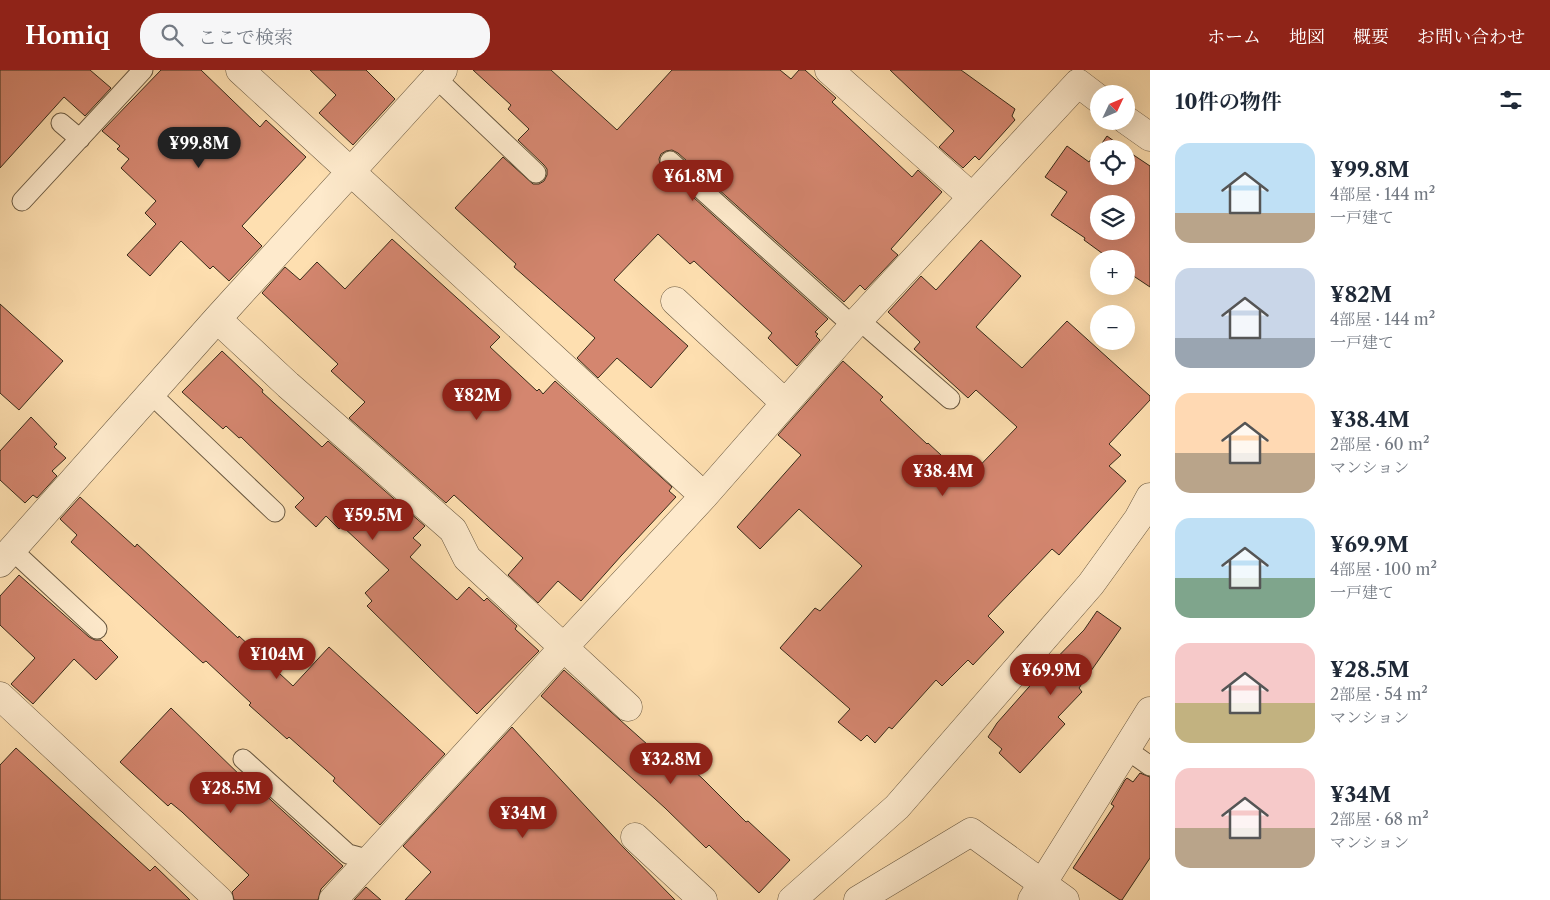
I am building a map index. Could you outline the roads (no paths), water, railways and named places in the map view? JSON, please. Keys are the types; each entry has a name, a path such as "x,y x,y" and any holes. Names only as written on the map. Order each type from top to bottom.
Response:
{"street":[{"path":"240,70 704,496"},
{"path":"829,70 972,197"},
{"path":"6,557 217,319 439,74"},
{"path":"333,900 704,496 856,323 1078,83 1090,92"},
{"path":"1135,126 1150,137"},
{"path":"675,301 785,403"},
{"path":"217,319 288,385 453,530 467,558 628,707"},
{"path":"792,900 897,807 1091,584 1138,519 1150,497"},
{"path":"0,696 219,900"},
{"path":"1037,891 1150,711"},
{"path":"858,900 971,832 1037,891 1065,900"},
{"path":"635,837 703,900"}],"lane":[{"path":"22,201 143,70"},
{"path":"439,74 536,173"},
{"path":"61,123 80,139"},
{"path":"670,160 856,323 950,399"},
{"path":"151,394 275,512"},
{"path":"6,557 96,629"},
{"path":"1126,749 1150,766"},
{"path":"243,759 348,854 370,860"}]}
